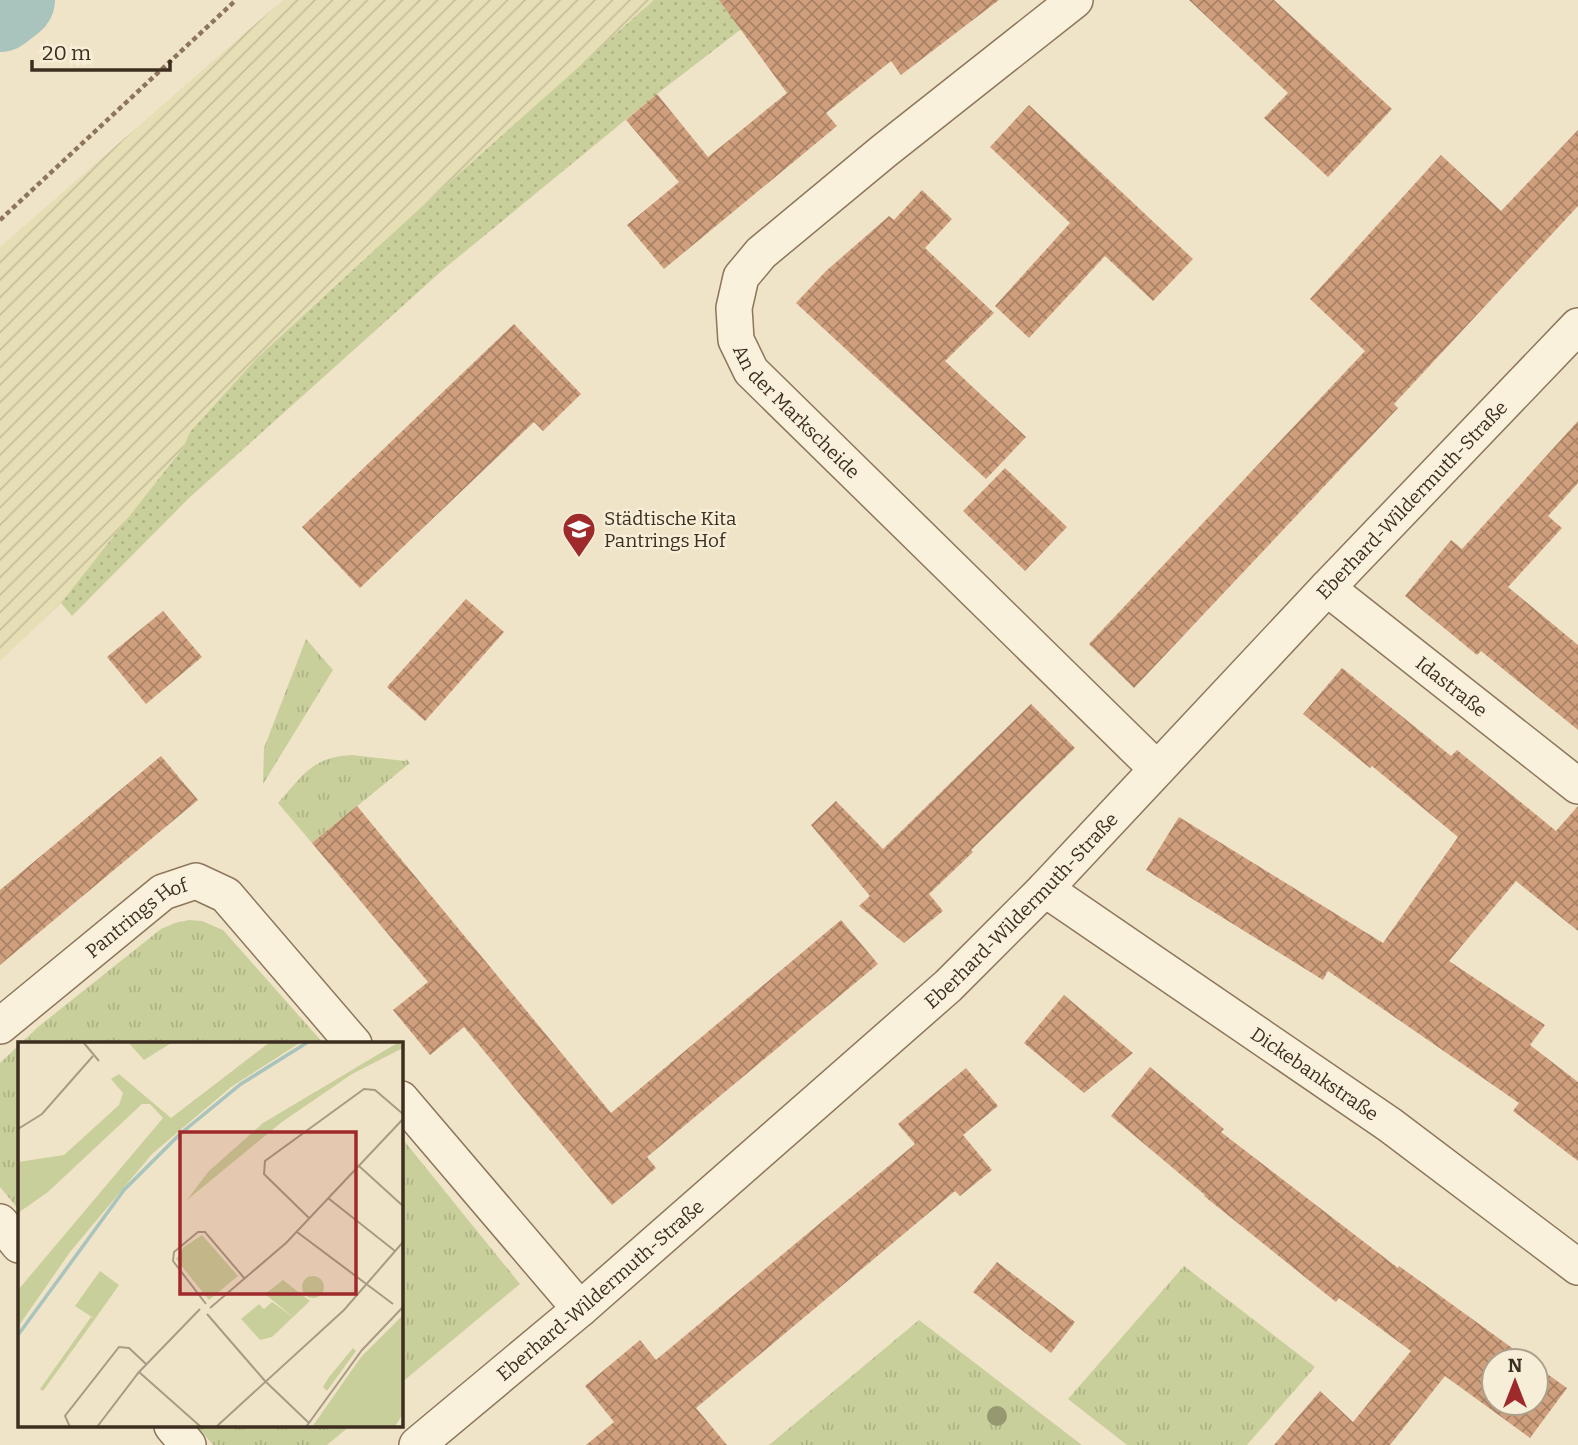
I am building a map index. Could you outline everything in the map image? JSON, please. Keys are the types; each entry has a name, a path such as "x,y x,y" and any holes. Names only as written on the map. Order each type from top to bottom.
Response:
{"street":[{"name":"An der Markscheide","path":"1075,0 884,150 761,253 741,277 734,308 736,340 751,371 1157,769"},
{"name":"Eberhard-Wildermuth-Straße","path":"417,1445 580,1309 948,986 1045,889 1327,588 1578,326"},
{"name":"Idastraße","path":"1327,588 1578,786"},
{"name":"Pantrings Hof","path":"0,1026 163,892 196,881 226,895 352,1042"},
{"name":"Dickebankstraße","path":"1045,889 1390,1125 1578,1267"},
{"path":"402,1100 580,1309"},
{"path":"0,1222 18,1244"},
{"path":"174,1428 188,1445"}],"path":[{"path":"0,220 236,0"}],"shaded area":[{"path":"283,0 655,0 417,211 256,359 190,432 183,448 61,603 0,661 0,247"}],"green space":[{"path":"654,0 779,0 657,94 445,268 189,498 72,616 61,603 183,448 190,432 256,359"},
{"path":"306,639 333,670 263,784 264,748"},
{"path":"352,755 406,759 410,763 312,843 278,803 309,769 327,759"},
{"path":"202,921 223,930 322,1042 22,1042 161,929 175,923"},
{"path":"18,1046 18,1209 0,1187 0,1063"},
{"path":"402,1138 520,1284 402,1382"},
{"path":"1184,1266 1315,1367 1247,1445 1127,1445 1068,1399"},
{"path":"919,1320 1082,1445 769,1445"},
{"path":"199,1428 348,1428 327,1445 213,1445"}],"building":[{"path":"719,0 999,0 901,75 891,61 826,113 837,126 664,269 627,225 679,182 626,120 657,94 708,157 787,93"},
{"path":"1189,0 1274,0 1392,109 1328,177 1264,118 1288,93"},
{"path":"1029,105 1193,259 1153,301 1105,256 1029,338 995,306 1070,223 990,147"},
{"path":"1578,130 1578,206 1394,404 1398,408 1134,688 1089,644 1365,351 1310,299 1441,155 1501,211"},
{"path":"922,190 952,219 925,248 994,313 945,361 1026,437 986,479 796,303 826,271 889,216 894,220"},
{"path":"514,324 581,394 543,431 534,422 360,588 302,527"},
{"path":"1578,421 1578,483 1548,516 1562,528 1508,587 1578,645 1578,730 1481,651 1477,655 1405,596 1451,540 1462,549"},
{"path":"1005,468 1067,527 1025,571 963,511"},
{"path":"466,599 504,632 425,721 387,687"},
{"path":"163,611 202,657 146,704 107,657"},
{"path":"1342,668 1451,756 1457,750 1556,831 1578,806 1578,931 1516,881 1449,961 1545,1025 1530,1045 1578,1082 1578,1161 1513,1111 1519,1103 1328,971 1323,980 1146,870 1179,817 1383,943 1458,837 1372,766 1370,768 1303,714"},
{"path":"1031,704 1075,748 929,894 943,911 904,943 859,906 870,896 811,825 836,801 883,849"},
{"path":"161,756 198,800 0,965 0,890"},
{"path":"357,806 611,1113 841,920 878,964 647,1157 656,1168 612,1205 464,1027 430,1055 393,1010 428,982 312,843"},
{"path":"1064,995 1133,1053 1084,1093 1024,1043"},
{"path":"1150,1067 1224,1129 1221,1132 1398,1268 1399,1266 1511,1347 1480,1347 1480,1402 1445,1376 1390,1445 1274,1445 1320,1391 1353,1422 1411,1351 1339,1298 1336,1302 1204,1196 1111,1116"},
{"path":"966,1068 998,1106 963,1135 992,1170 960,1196 955,1191 696,1408 727,1445 586,1445 614,1422 585,1386 640,1340 656,1360 915,1144 898,1124"},
{"path":"997,1262 1075,1322 1051,1353 973,1292"},
{"path":"1550,1376 1567,1388 1550,1411"},
{"path":"1501,1417 1546,1417 1530,1438"}],"waterway":[{"path":"0,11 14,0"}],"place":[{"name":"Städtische Kita Pantrings Hof","path":"579,559"}]}
